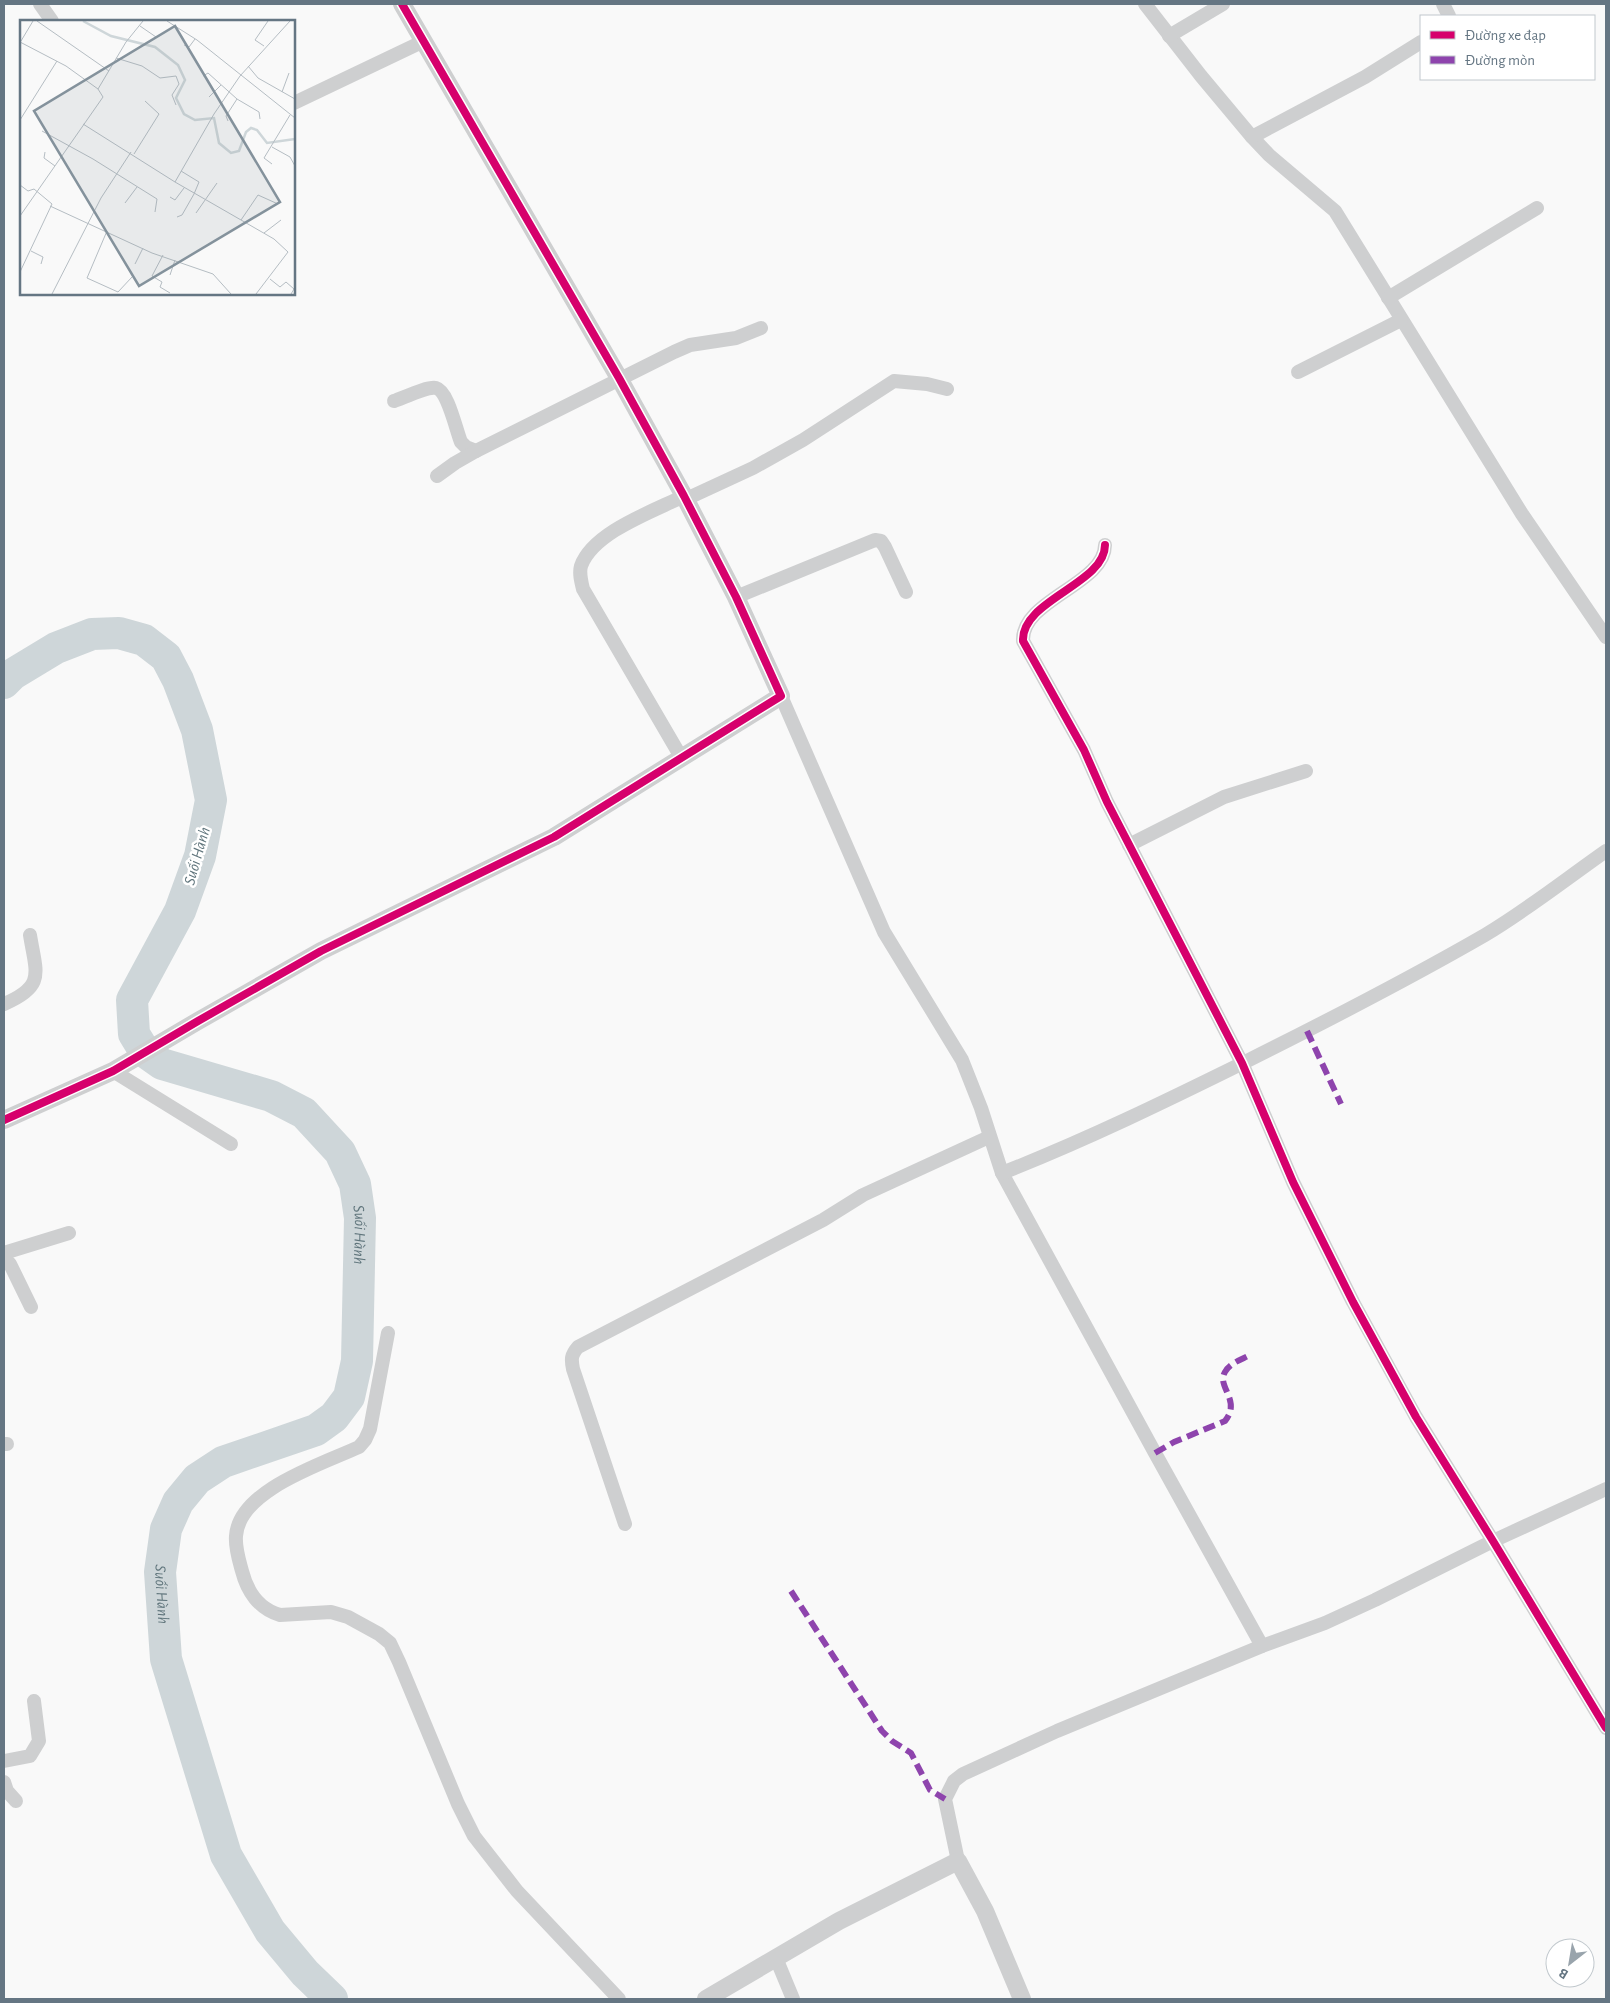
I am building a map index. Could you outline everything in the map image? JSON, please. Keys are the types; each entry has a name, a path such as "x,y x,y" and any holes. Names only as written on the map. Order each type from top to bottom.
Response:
{"street":[{"path":"40,4 51,20"},
{"path":"402,4 619,378 685,497 736,597 884,932 962,1060 981,1108 1002,1173 1262,1646"},
{"path":"1145,4 1252,137 1335,211 1522,514 1604,628"},
{"path":"1169,36 1223,4"},
{"path":"1442,4 1448,15"},
{"path":"295,103 424,41"},
{"path":"1252,137 1365,76 1420,43"},
{"path":"1388,298 1537,208"},
{"path":"1298,372 1401,320"},
{"path":"437,476 454,463 476,451 619,378 690,345 736,338 761,328"},
{"path":"681,757 583,589 580,574 587,555 596,544 610,533 685,497 753,468 803,440 894,382 928,384 947,389"},
{"path":"394,401 436,388 443,393 447,401 461,442 466,447 476,451"},
{"path":"736,597 875,540 881,541 906,592"},
{"path":"1105,545 1105,553 1098,565 1035,614 1023,632 1023,641 1064,712 1242,1063 1293,1182 1353,1302 1416,1417 1606,1728"},
{"path":"4,1120 113,1071 321,951 554,836 781,696"},
{"path":"1130,845 1224,797 1306,771"},
{"path":"1002,1173 1056,1152 1138,1115 1373,998 1486,934 1606,851"},
{"path":"4,1004 23,994 35,982 36,973 30,935"},
{"path":"113,1071 231,1144"},
{"path":"625,1524 573,1369 571,1359 573,1352 578,1347 822,1220 863,1195 989,1137"},
{"path":"4,1253 69,1233"},
{"path":"4,1258 10,1264 31,1307"},
{"path":"388,1333 370,1429 365,1440 359,1448 282,1482 254,1501 243,1517 236,1535 238,1556 244,1580 252,1594 263,1607 273,1613 286,1615 332,1612 348,1617 379,1634 390,1644 458,1804 474,1836 518,1891 618,1999"},
{"path":"1022,1999 985,1911 958,1861 945,1799 954,1781 963,1774 1057,1731 1262,1646 1297,1634 1375,1600 1493,1541 1606,1489"},
{"path":"4,1761 30,1756 36,1747 39,1741 34,1701"},
{"path":"4,1782 7,1791 16,1801"},
{"path":"706,1999 847,1917 958,1861"},
{"path":"776,1958 793,1999"}],"waterway":[{"name":"Suối Hành","path":"4,683 13,674 56,648 92,634 119,633 144,640 166,657 178,680 197,730 211,800 200,856 180,911 132,1000 134,1034 145,1052 162,1064 271,1096 304,1113 340,1152 355,1184 360,1218 357,1361 349,1397 334,1417 316,1430 223,1462 197,1479 178,1502 166,1529 160,1572 166,1659 226,1855 270,1931 305,1973 332,1999"}],"marked path":[{"path":"1307,1031 1341,1104"},
{"path":"1155,1453 1174,1442 1225,1421 1231,1407 1223,1378 1225,1372 1232,1364 1248,1356"},
{"path":"791,1591 882,1731 892,1741 911,1753 930,1790 945,1799"}],"cycle path":[{"path":"4,1120 113,1071 321,951 554,837 781,696 736,597 684,496 619,378 402,4"},
{"path":"1105,545 1101,559 1092,571 1035,614 1026,627 1023,641 1084,750 1107,802 1242,1063 1293,1182 1353,1302 1416,1417 1606,1728"}]}
